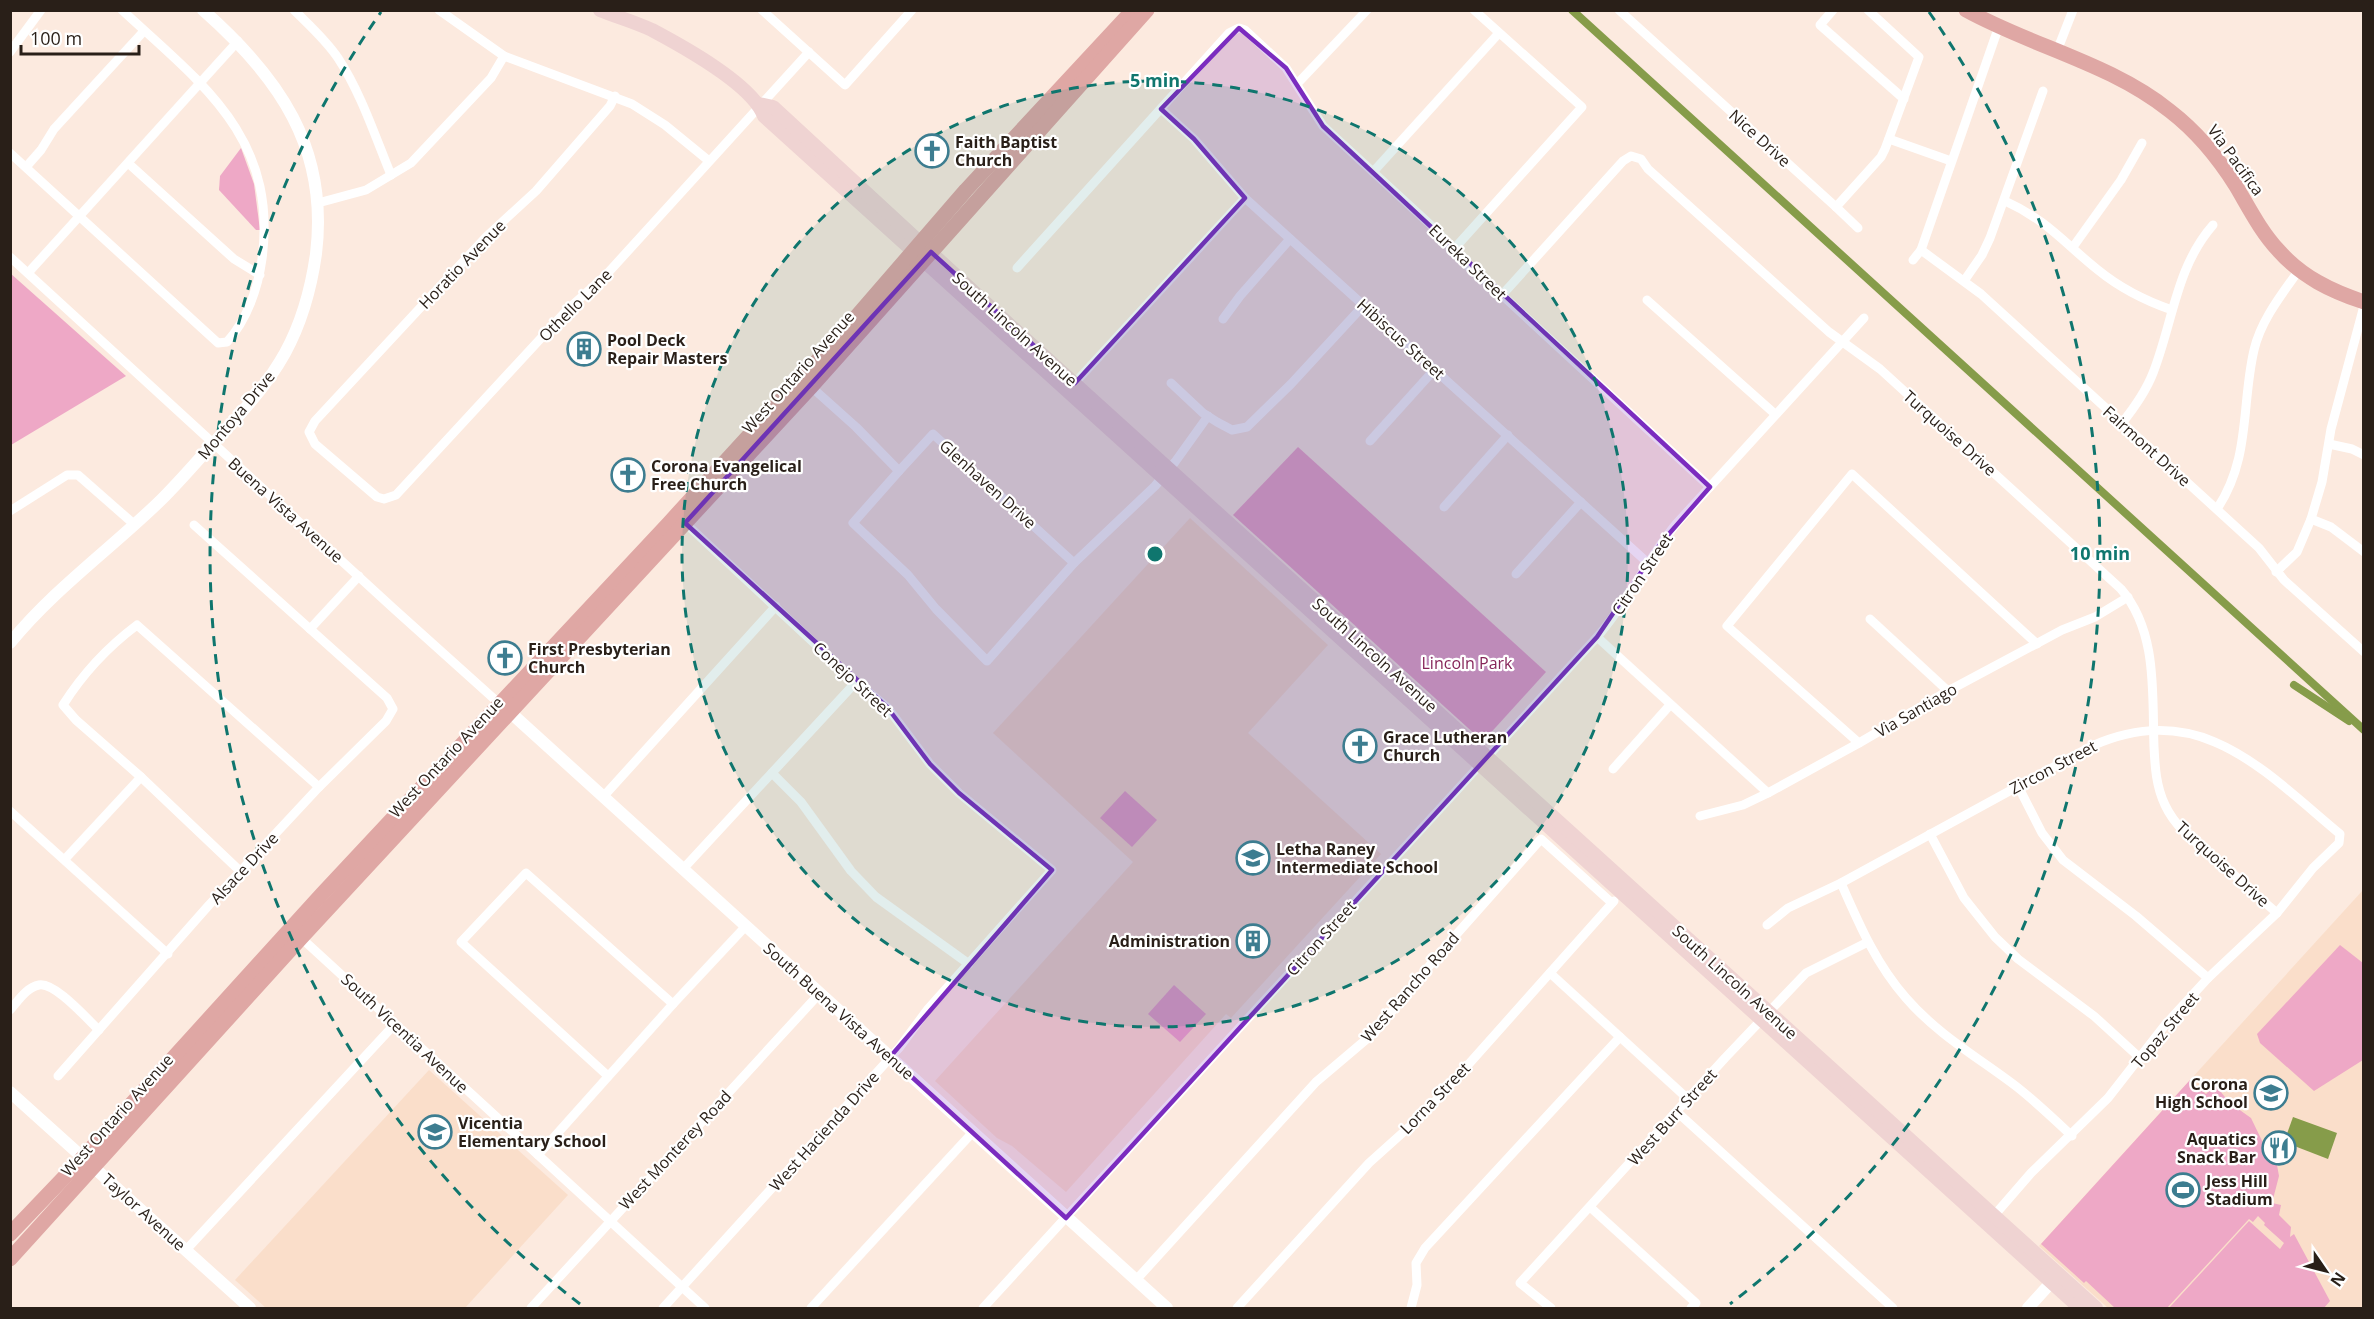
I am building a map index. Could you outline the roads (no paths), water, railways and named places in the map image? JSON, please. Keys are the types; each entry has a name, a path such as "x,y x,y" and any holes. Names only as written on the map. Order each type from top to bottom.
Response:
{"main road":[{"name":"South Lincoln Avenue","path":"600,10 650,29 687,50 724,74 759,104 764,116 922,252 1483,760 1620,894 1765,1016 2055,1279 2096,1308"},
{"name":"West Ontario Avenue","path":"10,1259 88,1163 296,933 506,709 806,382 1133,10"},
{"name":"West Ontario Avenue","path":"922,252 1147,10"},
{"name":"Via Pacifica","path":"1966,10 2133,85 2172,112 2213,154 2270,242 2299,270 2322,286 2364,304"},
{"name":"West Ontario Avenue","path":"10,1234 88,1163"},
{"name":"South Lincoln Avenue","path":"2055,1279 2080,1308"}],"street":[{"path":"10,52 41,10"},
{"path":"10,153 218,343 227,342 235,334 260,275 264,219 255,168 238,129 200,81 122,10"},
{"name":"Montoya Drive","path":"10,643 49,600 164,497 249,404 285,353 301,319 312,283 319,228 318,203 306,147 294,120 273,84 238,41 203,10"},
{"path":"294,10 337,57 356,90 391,175"},
{"path":"440,10 504,56 615,96 665,125 710,161"},
{"path":"762,10 845,85 910,11"},
{"path":"1297,84 1368,10"},
{"path":"1453,250 1582,107 1474,10"},
{"name":"Nice Drive","path":"1619,10 1858,228"},
{"path":"1833,10 1820,25 1904,99"},
{"path":"1836,207 1881,157 1918,57 1868,10"},
{"path":"2057,51 2073,10"},
{"path":"1913,260 1921,250 1999,26"},
{"name":"Eureka Street","path":"1161,109 1229,33 1239,28 1245,30 1286,68 1323,126 1435,229 1465,263 1710,487"},
{"path":"26,167 42,150 54,129 144,31"},
{"path":"1373,172 1499,33"},
{"path":"28,273 238,41"},
{"name":"Othello Lane","path":"384,500 396,495 567,310 606,275 759,104 809,52"},
{"path":"318,203 366,190 411,163 490,78 504,56"},
{"path":"1964,280 1983,255 2005,201 2043,91"},
{"name":"Horatio Avenue","path":"384,500 377,497 315,444 309,432 315,421 486,237 536,191 610,106 615,96"},
{"path":"1017,268 1161,109"},
{"name":"Hibiscus Street","path":"1161,109 1194,139 1245,198 1648,563"},
{"path":"1889,139 1951,161"},
{"path":"2073,247 2121,180 2142,143"},
{"name":"Turquoise Drive","path":"1502,295 1623,161 1631,156 1641,159 1656,176 1841,342 1880,369 2128,597 2144,627 2146,637 2156,779 2171,816 2187,835 2277,913"},
{"path":"128,163 234,259 260,275"},
{"path":"1071,387 1245,198"},
{"path":"2005,201 2038,218 2099,271 2127,290 2151,303 2172,310"},
{"path":"2122,423 2144,393 2153,373 2186,266 2201,238 2213,225"},
{"path":"1223,319 1290,239"},
{"name":"Fairmont Drive","path":"1921,250 1964,280 2217,509 2259,548 2276,572 2364,652"},
{"name":"Buena Vista Avenue","path":"10,256 506,709"},
{"path":"2217,509 2228,492 2243,444 2254,349 2274,306 2299,270"},
{"path":"1647,300 1775,414"},
{"path":"2276,572 2297,552 2311,519 2322,482 2331,429 2364,304"},
{"path":"1172,383 1208,416 1232,430 1247,428 1363,306"},
{"name":"Citron Street","path":"983,1308 1597,637 1618,613 1661,543 1864,318"},
{"path":"1370,441 1435,369"},
{"path":"806,382 856,427 899,471 853,523 908,575 936,609 987,661 1074,562 1166,473 1208,416"},
{"name":"Glenhaven Drive","path":"899,471 933,434 1074,562"},
{"path":"1444,507 1508,435"},
{"path":"2329,444 2352,449 2364,455"},
{"path":"1859,743 1727,626 1852,474 2037,644"},
{"path":"10,511 67,475 78,475 135,525"},
{"path":"1516,574 1581,502"},
{"name":"Conejo Street","path":"680,519 856,682 887,707 930,764 989,819 1052,870"},
{"path":"2311,519 2331,527 2364,552"},
{"path":"194,525 310,629 359,576"},
{"name":"Via Santiago","path":"1700,816 1743,805 1768,793 1948,691 2062,630 2095,617 2128,597"},
{"path":"603,796 776,606"},
{"path":"1870,619 1948,691"},
{"path":"240,871 141,777 76,720 63,705 74,688 122,637 137,625 319,787"},
{"name":"Alsace Drive","path":"58,1076 240,871 319,787 386,721 393,709 387,698 310,629"},
{"path":"1597,637 1768,793"},
{"path":"683,869 856,682"},
{"path":"1613,769 1671,705"},
{"name":"South Buena Vista Avenue","path":"506,709 1167,1308"},
{"name":"Zircon Street","path":"1767,925 1788,908 1841,883 2106,740 2130,732 2153,730 2195,734 2231,748 2264,770 2340,834"},
{"path":"772,774 801,802 851,871 876,897 969,964"},
{"path":"65,859 141,777"},
{"path":"2018,786 2042,833 2063,860 2144,923 2208,978"},
{"path":"10,811 168,954"},
{"path":"1930,834 1954,882 1995,937 2018,959 2094,1016 2140,1058"},
{"name":"Topaz Street","path":"1990,1220 2031,1173 2072,1136 2108,1098 2165,1025 2208,978 2277,913 2313,868 2339,843 2340,834"},
{"name":"West Rancho Road","path":"1136,1280 1316,1082 1375,1032 1439,954 1541,840 1620,894"},
{"name":"West Hacienda Drive","path":"663,1308 890,1057 928,1009 1052,870"},
{"path":"608,1076 460,942 526,873 673,1004"},
{"path":"1841,883 1868,942 1893,982 1929,1022 2017,1087 2072,1136"},
{"name":"Lorna Street","path":"1237,1308 1369,1163 1443,1093 1620,894"},
{"path":"538,1155 745,927"},
{"name":"South Vicentia Avenue","path":"296,933 705,1308"},
{"name":"West Burr Street","path":"1551,1308 1520,1283 1806,973 1868,942"},
{"path":"1550,973 1688,1099"},
{"path":"10,1010 28,990 40,984 52,987 99,1030"},
{"name":"West Monterey Road","path":"531,1308 820,993"},
{"path":"186,1250 394,1025"},
{"path":"1411,1308 1417,1285 1416,1263 1425,1248 1620,1037"},
{"name":"Taylor Avenue","path":"10,1092 250,1308"},
{"path":"1677,1112 1893,1308"},
{"path":"812,1308 973,1132"},
{"path":"1590,1207 1694,1306"},
{"path":"2028,1308 2055,1279"}],"waterway":[{"path":"1572,10 2364,730"},
{"path":"2294,685 2349,721"}],"place":[{"name":"Faith Baptist Church","path":"932,151"},
{"name":"Pool Deck Repair Masters","path":"584,349"},
{"name":"Corona Evangelical Free Church","path":"628,475"},
{"name":"First Presbyterian Church","path":"505,658"},
{"name":"Grace Lutheran Church","path":"1360,746"},
{"name":"Letha Raney Intermediate School","path":"1253,858"},
{"name":"Administration","path":"1253,941"},
{"name":"Corona High School","path":"2271,1093"},
{"name":"Vicentia Elementary School","path":"435,1132"},
{"name":"Aquatics Snack Bar","path":"2279,1148"},
{"name":"Jess Hill Stadium","path":"2183,1190"}],"park label":[{"name":"Lincoln Park","path":"1467,663"}]}
